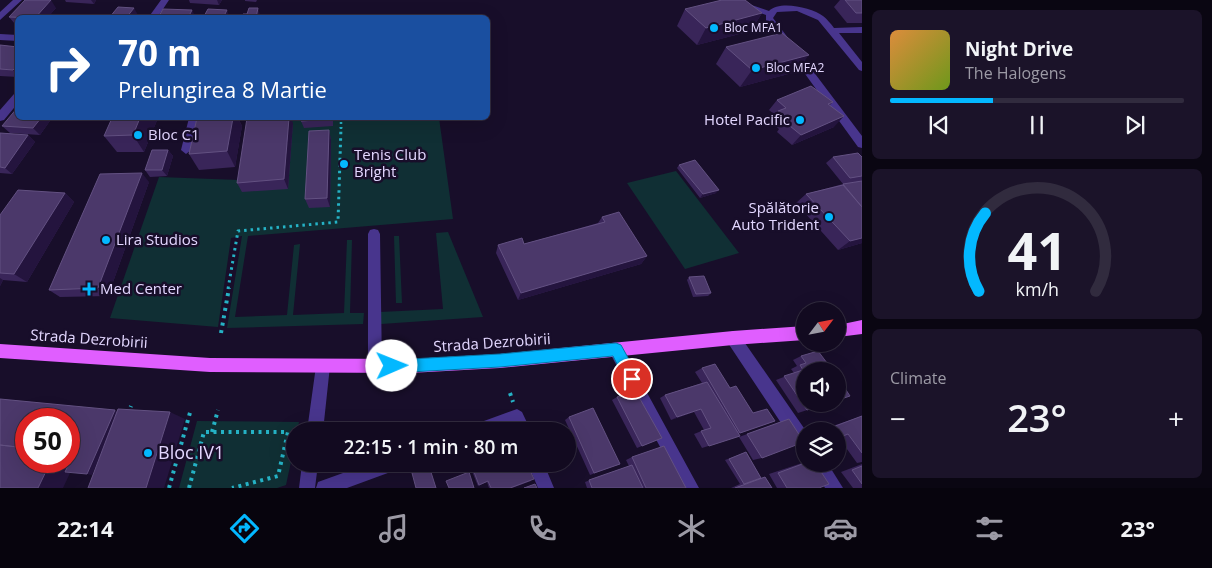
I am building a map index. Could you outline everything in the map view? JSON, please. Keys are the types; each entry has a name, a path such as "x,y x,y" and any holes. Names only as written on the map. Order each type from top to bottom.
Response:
{"main road":[{"path":"846,330 862,327"},
{"path":"846,332 862,334"},
{"name":"Strada Dezrobirii","path":"0,351 210,365 410,366 491,361 796,334"}],"street":[{"path":"0,17 18,0"},
{"path":"154,15 164,0"},
{"path":"728,0 753,4 771,14"},
{"path":"862,68 821,18 798,8 774,10 771,14 769,18 862,144"},
{"path":"831,30 862,30"},
{"path":"0,37 15,38"},
{"path":"0,117 15,100"},
{"path":"186,150 194,120"},
{"path":"374,234 376,366"},
{"path":"733,338 796,431"},
{"path":"616,350 691,488"},
{"path":"316,422 323,366"},
{"path":"307,488 309,472"},
{"path":"324,488 368,472"},
{"path":"539,472 546,488"},
{"path":"824,472 835,488"}],"path":[{"path":"221,332 238,231 338,222 341,120"},
{"path":"125,422 131,406"},
{"path":"169,488 191,409"},
{"path":"212,432 218,410"},
{"path":"189,488 204,432 288,432 278,476 232,488"}],"green space":[{"path":"248,120 439,120 453,219 248,236 235,317 287,315 294,245 300,244 293,315 344,313 347,240 352,240 350,313 364,313 363,324 227,328 242,236 231,238 218,327 110,318 159,177 239,180"},
{"path":"676,171 739,253 685,269 627,183"},
{"path":"448,232 483,317 381,324 380,312 443,309 436,233"},
{"path":"394,236 399,236 402,303 396,303"},
{"path":"197,421 299,422 286,422 286,472 289,472 286,485 277,488 179,488"}],"building":[{"path":"25,0 51,0 38,15 15,15 15,17 9,17"},
{"path":"722,0 745,0 762,13 706,28 685,9"},
{"path":"845,0 862,0 862,13 856,13"},
{"path":"118,7 134,8 128,15 111,15"},
{"path":"249,8 258,8 257,15 243,15 247,14"},
{"path":"163,9 192,10 190,15 160,15"},
{"path":"208,9 227,10 224,15 205,15"},
{"path":"782,33 809,55 752,70 726,47"},
{"path":"0,45 15,47 15,68 13,70 0,69"},
{"path":"811,86 833,102 828,104 844,116 801,135 785,122 789,120 778,111 786,108 777,100"},
{"path":"15,111 15,120 39,120 33,128 2,126"},
{"path":"111,120 139,120 133,135 104,136"},
{"path":"197,120 233,120 227,151 189,154"},
{"path":"247,120 289,120 284,179 237,183"},
{"path":"329,130 327,198 305,199 309,131"},
{"path":"0,133 28,135 5,168 0,167"},
{"path":"152,150 168,150 162,170 145,170"},
{"path":"858,153 862,157 862,176 850,178 833,157"},
{"path":"695,160 719,190 703,194 679,165"},
{"name":"Lira Studios","path":"142,173 98,288 49,290 100,174"},
{"path":"862,181 862,207 843,184"},
{"path":"843,185 862,207 862,238 850,241 806,194"},
{"path":"18,190 65,193 14,274 0,273 0,215"},
{"path":"619,212 647,256 521,293 498,245 522,238 524,244 605,222 602,217"},
{"path":"704,276 711,293 696,294 689,277"},
{"path":"819,352 826,362 805,362 801,356"},
{"path":"715,364 730,388 736,386 753,413 767,409 775,421 740,433 702,368"},
{"path":"796,372 796,394 784,376"},
{"path":"707,382 740,436 709,446 701,431 711,428 701,409 677,417 665,395"},
{"path":"635,390 662,438 642,446 617,397"},
{"path":"0,399 115,410 87,474 76,473 80,473 80,408 15,408 15,447 0,445"},
{"path":"593,408 620,464 594,473 576,433 576,422 571,422 569,417"},
{"path":"118,409 170,412 146,488 88,488"},
{"path":"862,416 862,453 848,434 846,435 846,422"},
{"path":"789,419 796,430 796,445 762,458 747,434"},
{"path":"0,445 15,447 15,473 45,473 38,488 0,488"},
{"path":"664,446 686,488 646,488 632,457"},
{"path":"746,452 761,478 744,484 729,459"},
{"path":"632,465 643,488 592,488 589,480"},
{"path":"796,466 796,472 821,472 829,484 819,488 787,488 778,473"},
{"path":"862,466 862,484 852,470"},
{"path":"431,472 436,488 416,488 412,473"},
{"path":"469,472 474,488 449,488 446,481"},
{"path":"474,472 531,472 534,479 510,488 491,488 488,481 479,485"},
{"path":"765,477 772,488 735,488"},
{"path":"535,484 537,488 524,488"}],"place":[{"name":"Bloc MFA1","path":"714,28"},
{"name":"Bloc MFA2","path":"756,68"},
{"name":"Hotel Pacific","path":"800,120"},
{"name":"Bloc C1","path":"138,135"},
{"name":"Tenis Club Bright","path":"344,164"},
{"name":"Spălătorie Auto Trident","path":"829,217"},
{"name":"Lira Studios","path":"106,240"},
{"name":"Med Center","path":"89,289"},
{"name":"Bloc IV1","path":"148,453"}],"route":[{"path":"392,366 500,361 616,350 632,379"}]}
